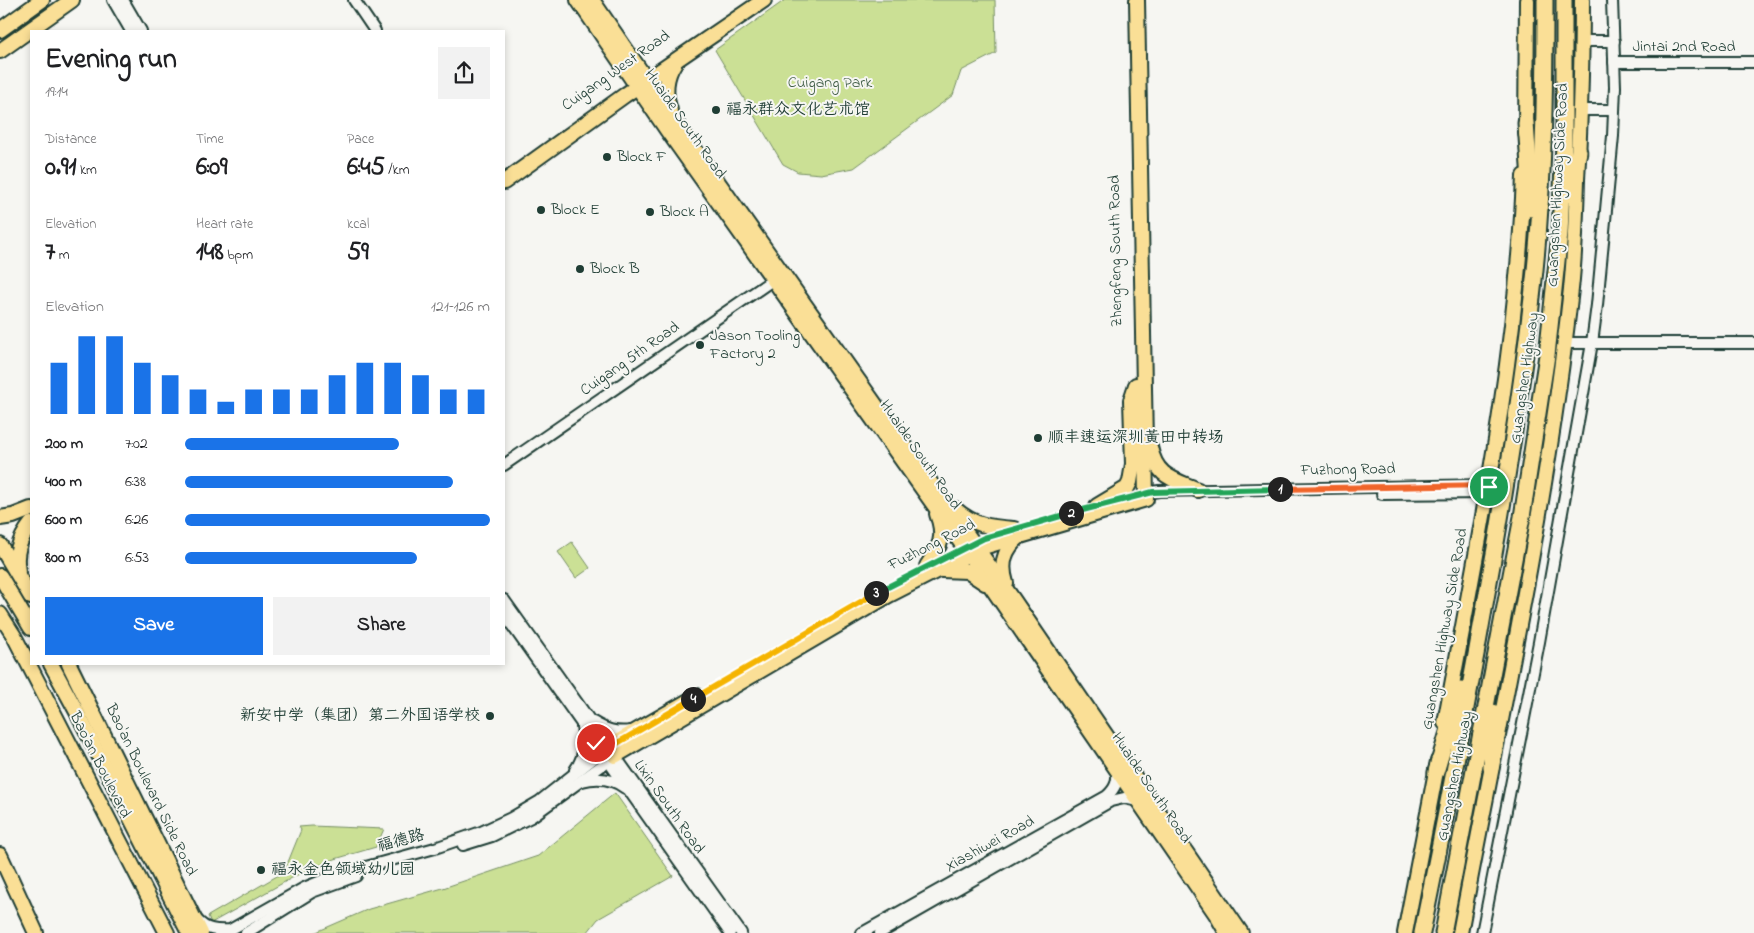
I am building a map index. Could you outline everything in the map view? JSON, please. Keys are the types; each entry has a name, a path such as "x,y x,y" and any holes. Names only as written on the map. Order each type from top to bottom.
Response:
{"highway":[{"name":"Guangshen Highway","path":"1422,933 1481,628 1510,465 1536,267 1545,118 1545,0"},
{"name":"Guangshen Highway","path":"1443,933 1536,436 1560,233 1564,143 1564,0"},
{"path":"1526,123 1536,267"},
{"path":"1560,233 1579,152"},
{"path":"1436,772 1481,628"},
{"path":"1491,768 1495,660"}],"main road":[{"path":"0,30 42,0"},
{"path":"30,30 72,0"},
{"name":"Huaide South Road","path":"578,0 640,80 674,120 971,548 1012,598 1241,933"},
{"name":"Huaide South Road","path":"592,0 640,80 774,279 936,498"},
{"name":"Cuigang West Road","path":"505,181 749,0"},
{"name":"Cuigang West Road","path":"505,171 640,80 675,61 764,0"},
{"name":"Zhengfeng South Road","path":"1130,0 1136,385 1142,497"},
{"name":"Zhengfeng South Road","path":"1137,0 1145,417 1142,497"},
{"name":"Guangshen Highway Side Road","path":"1405,933 1488,489 1505,386 1523,200 1527,0"},
{"name":"Guangshen Highway Side Road","path":"1460,933 1546,476 1564,343 1571,286 1582,110 1582,0"},
{"path":"0,52 30,30"},
{"path":"674,120 666,96 666,84 669,71 675,61"},
{"path":"1097,506 1122,492 1130,482 1133,464 1131,400 1136,385"},
{"path":"1145,417 1153,460 1159,469 1164,474 1198,490"},
{"name":"Fuzhong Road","path":"608,754 648,724 879,592 971,548 1097,506 1142,497"},
{"name":"Fuzhong Road","path":"1018,532 1142,497"},
{"path":"936,498 972,522 1018,532 1003,560 1003,574 1012,598"},
{"path":"936,498 942,534 932,568 973,574 997,596"},
{"path":"0,518 13,516 30,509"},
{"path":"19,577 17,555 25,533 30,526"},
{"path":"0,545 30,595"},
{"name":"Huaide South Road","path":"971,548 997,596 1227,933"},
{"name":"Fuzhong Road","path":"608,754 638,742 932,568"},
{"path":"0,576 30,626"},
{"name":"Bao'an Boulevard","path":"0,614 14,636 167,933"},
{"name":"Bao'an Boulevard","path":"52,665 82,721 188,933"},
{"name":"Bao'an Boulevard Side Road","path":"68,665 201,933"},
{"path":"0,855 36,933"},
{"path":"0,874 27,933"},
{"name":"Huaide South Road","path":"1216,895 1248,933"}],"street":[{"path":"113,0 130,30"},
{"path":"123,0 140,30"},
{"path":"354,0 374,30"},
{"path":"1482,933 1540,642 1592,343 1611,164 1614,110 1612,0"},
{"path":"1582,42 1614,41"},
{"name":"Jintai 2nd Road","path":"1614,62 1754,62"},
{"path":"1582,110 1614,110"},
{"name":"Cuigang 5th Road","path":"505,464 774,279"},
{"path":"1564,343 1754,343"},
{"name":"Fuzhong Road","path":"1142,497 1198,490 1488,489"},
{"name":"Fuzhong Road","path":"1142,497 1488,489"},
{"name":"Lixin South Road","path":"505,601 608,754 632,795 730,933"},
{"name":"Lixin South Road","path":"505,615 579,712"},
{"path":"579,712 606,729 620,732 634,731 648,724"},
{"path":"579,712 585,741 584,755 572,781 594,778 604,779 622,786 632,795"},
{"path":"631,779 627,763 638,742"},
{"name":"Lixin South Road","path":"608,754 631,779 741,933"},
{"name":"福德路","path":"192,915 208,928 218,931 247,928 326,886 375,870 431,856 500,832 530,817 572,781 608,754"},
{"name":"Xiashiwei Road","path":"862,933 1107,796 1116,785 1118,778 1117,770"},
{"name":"Xiashiwei Road","path":"880,933 1111,801 1124,798 1138,801"}],"green space":[{"name":"Cuigang Park","path":"785,0 995,0 996,53 961,71 953,95 854,168 821,174 798,172 783,164 715,50"},
{"path":"572,542 590,568 576,578 558,552"},
{"path":"615,793 673,876 598,919 587,933 314,933 369,909 443,888 538,856"},
{"path":"299,827 384,829 376,847 335,859 299,874 211,923 208,916 284,872 301,830"}],"place":[{"name":"福永群众文化艺术馆","path":"716,110"},
{"name":"Block F","path":"607,157"},
{"name":"Block E","path":"541,210"},
{"name":"Block A","path":"650,212"},
{"name":"Block B","path":"580,269"},
{"name":"Jason Tooling Factory 2","path":"700,345"},
{"name":"顺丰速运深圳黄田中转场","path":"1038,438"},
{"name":"新安中学（集团）第二外国语学校","path":"490,716"},
{"name":"福永金色领域幼儿园","path":"261,870"}],"route":[{"path":"596,743 602,752 885,588 990,536 1126,498 1159,491 1489,485 1489,487"}]}
